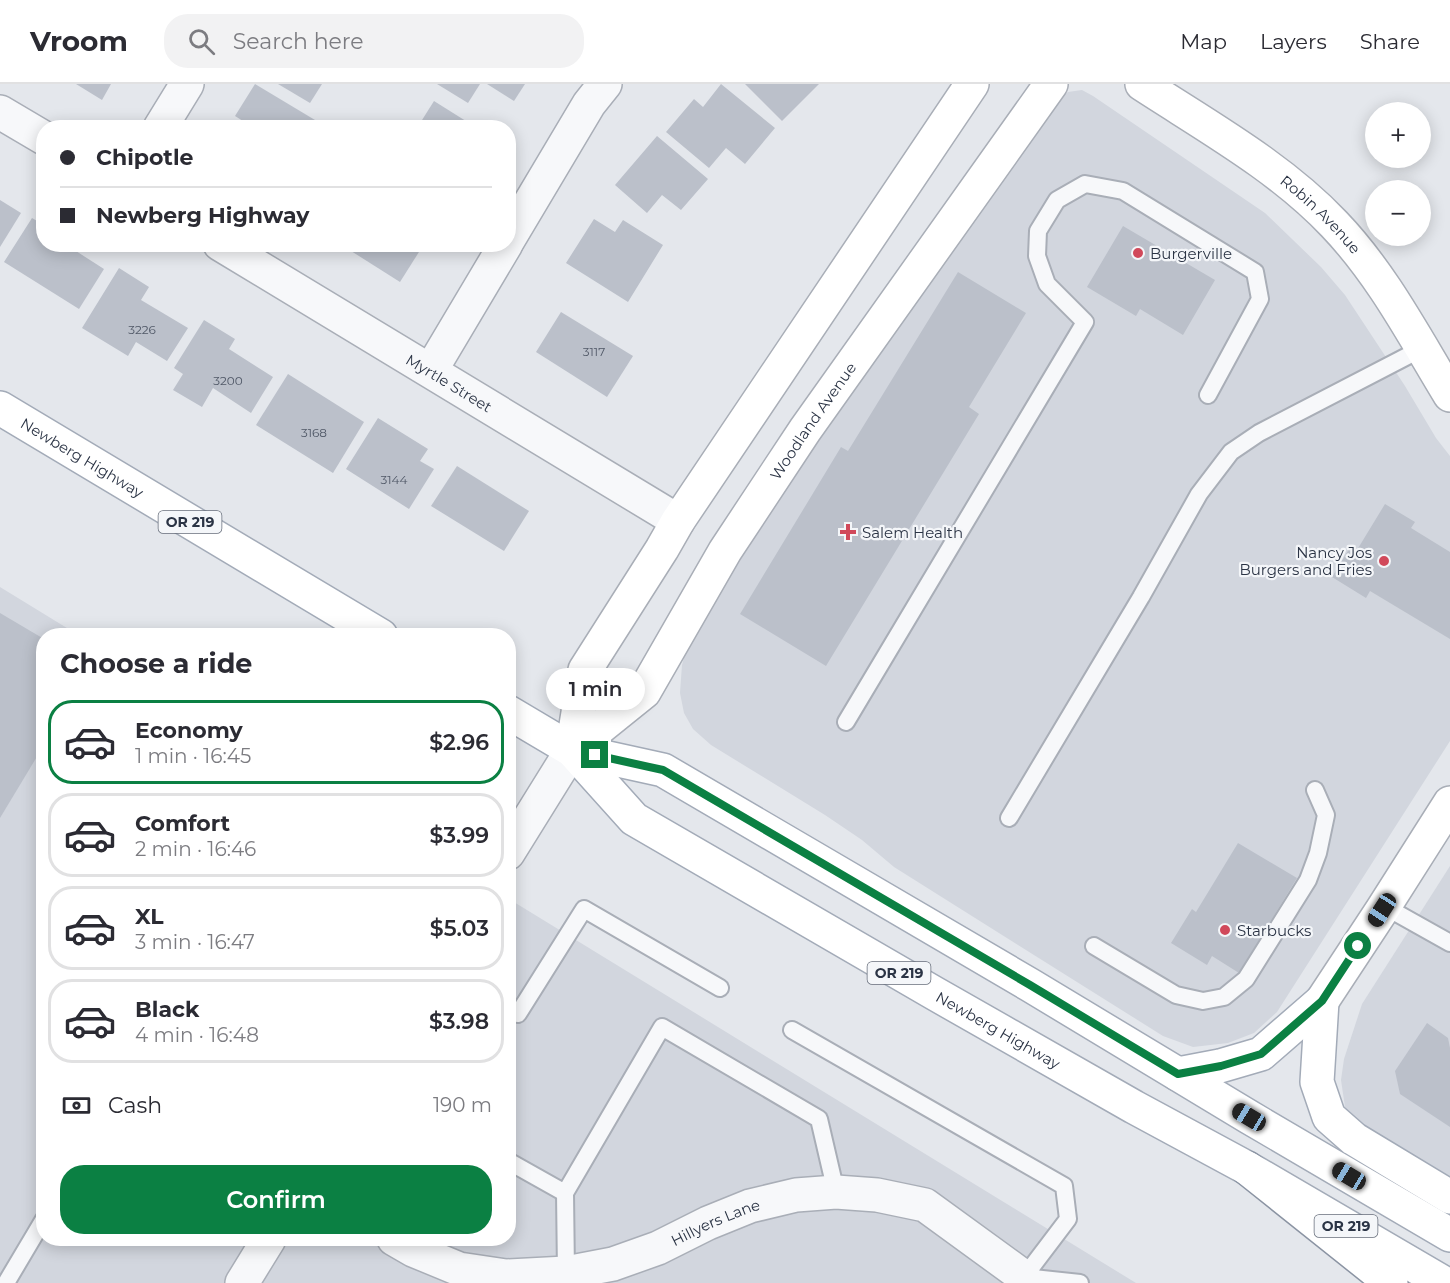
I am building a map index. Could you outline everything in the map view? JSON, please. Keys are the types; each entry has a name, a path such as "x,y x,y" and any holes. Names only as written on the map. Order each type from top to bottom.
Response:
{"main road":[{"name":"Woodland Avenue","path":"572,750 585,670 678,521 972,84"},
{"name":"Woodland Avenue","path":"572,750 644,692 725,551 805,430 1051,84"},
{"name":"Robin Avenue","path":"1142,84 1258,160 1306,197 1334,224 1387,289 1450,395"},
{"name":"Newberg Highway","path":"0,408 368,628"},
{"name":"Newberg Highway","path":"516,717 572,750 633,819 1094,1084 1248,1168 1444,1283"},
{"name":"Newberg Highway","path":"572,750 663,770 1450,1235"},
{"path":"1178,1074 1221,1066 1261,1054 1322,1001 1450,803"},
{"path":"1322,1001 1317,1082 1329,1117 1354,1139 1450,1197"},
{"path":"1248,1168 1391,1283"}],"street":[{"path":"165,120 187,84"},
{"path":"516,227 590,104 605,84"},
{"path":"0,112 36,133"},
{"name":"Myrtle Street","path":"233,252 678,521"},
{"path":"431,370 501,252"},
{"name":"Woodland Avenue","path":"516,840 572,750"},
{"name":"Hillyers Lane","path":"406,1246 459,1269 506,1276 516,1280 614,1264 658,1248 708,1223 750,1206 796,1195 836,1192 877,1195 925,1205 1024,1277"},
{"path":"242,1283 265,1246"}],"lane":[{"path":"846,722 1085,322 1047,284 1037,256 1038,231 1057,200 1085,184 1123,191 1255,272 1260,299 1208,395"},
{"path":"1010,818 1199,494 1232,452 1259,433 1421,349"},
{"path":"1094,946 1176,995 1203,1001 1224,997 1246,979 1308,880 1318,853 1326,815 1315,790"},
{"path":"1384,906 1450,944"},
{"path":"518,1014 584,909 720,988"},
{"path":"566,1273 565,1193 662,1027 819,1119 836,1192"},
{"path":"792,1030 1064,1186 1068,1219 1024,1277"},
{"path":"516,1165 565,1193"},
{"path":"6,1283 36,1232"},
{"path":"1024,1277 1080,1283"}],"shaded area":[{"path":"1082,90 1265,213 1321,267 1345,295 1436,438 1450,456 1450,741 1277,1012 1254,1033 1228,1043 1193,1047 1163,1036 894,867 862,840 825,815 711,745 693,729 684,713 680,693 682,665 697,611 1058,99 1068,92"},
{"path":"0,587 67,628 36,628 36,1246 516,1246 516,903 1136,1283 0,1283"},
{"path":"1450,866 1450,1185 1360,1129 1345,1107 1341,1080 1344,1059 1362,1004"}],"building":[{"path":"76,84 111,84 102,100"},
{"path":"255,84 315,120 241,120 235,116"},
{"path":"278,84 322,84 310,103"},
{"path":"437,84 480,84 468,103"},
{"path":"487,84 525,84 514,101"},
{"path":"721,84 775,128 745,164 726,148 709,168 666,132 694,99 703,107"},
{"path":"745,84 819,84 782,121"},
{"path":"434,101 464,120 422,120"},
{"path":"657,136 708,179 681,210 662,195 647,213 615,185"},
{"path":"0,200 21,213 0,247"},
{"path":"32,218 36,220 36,252 77,252 104,269 79,309 4,262"},
{"path":"594,219 615,232 623,220 663,245 628,302 566,263"},
{"name":"Burgerville","path":"1123,226 1215,280 1183,335 1140,309 1136,316 1087,287"},
{"path":"353,252 419,252 400,282"},
{"path":"119,268 149,287 141,300 188,328 167,361 136,342 128,356 82,328"},
{"name":"Salem Health","path":"958,272 1026,313 969,407 979,414 826,666 740,614 841,447 848,451"},
{"path":"561,312 633,356 607,397 536,352"},
{"path":"204,320 235,339 229,349 273,377 251,413 213,388 202,407 173,390 183,374 174,368"},
{"path":"288,374 364,422 333,473 256,425"},
{"path":"378,418 428,449 420,461 434,469 409,509 346,469"},
{"path":"457,466 529,511 504,551 431,506"},
{"path":"1385,504 1415,522 1411,528 1450,552 1450,639 1370,591 1366,598 1332,577 1351,546 1357,550"},
{"path":"0,613 36,634 36,758 0,818"},
{"path":"1238,843 1297,878 1239,973 1212,956 1207,965 1171,943 1192,909 1196,912"},
{"path":"1427,1023 1448,1038 1450,1127 1400,1094 1395,1071"}],"place":[{"name":"Burgerville","path":"1138,253"},
{"name":"Salem Health","path":"848,532"},
{"name":"Nancy Jos Burgers and Fries","path":"1384,561"},
{"name":"Starbucks","path":"1225,930"}],"route":[{"path":"595,755 663,770 1178,1074 1221,1066 1261,1054 1322,1001 1358,946"}]}
